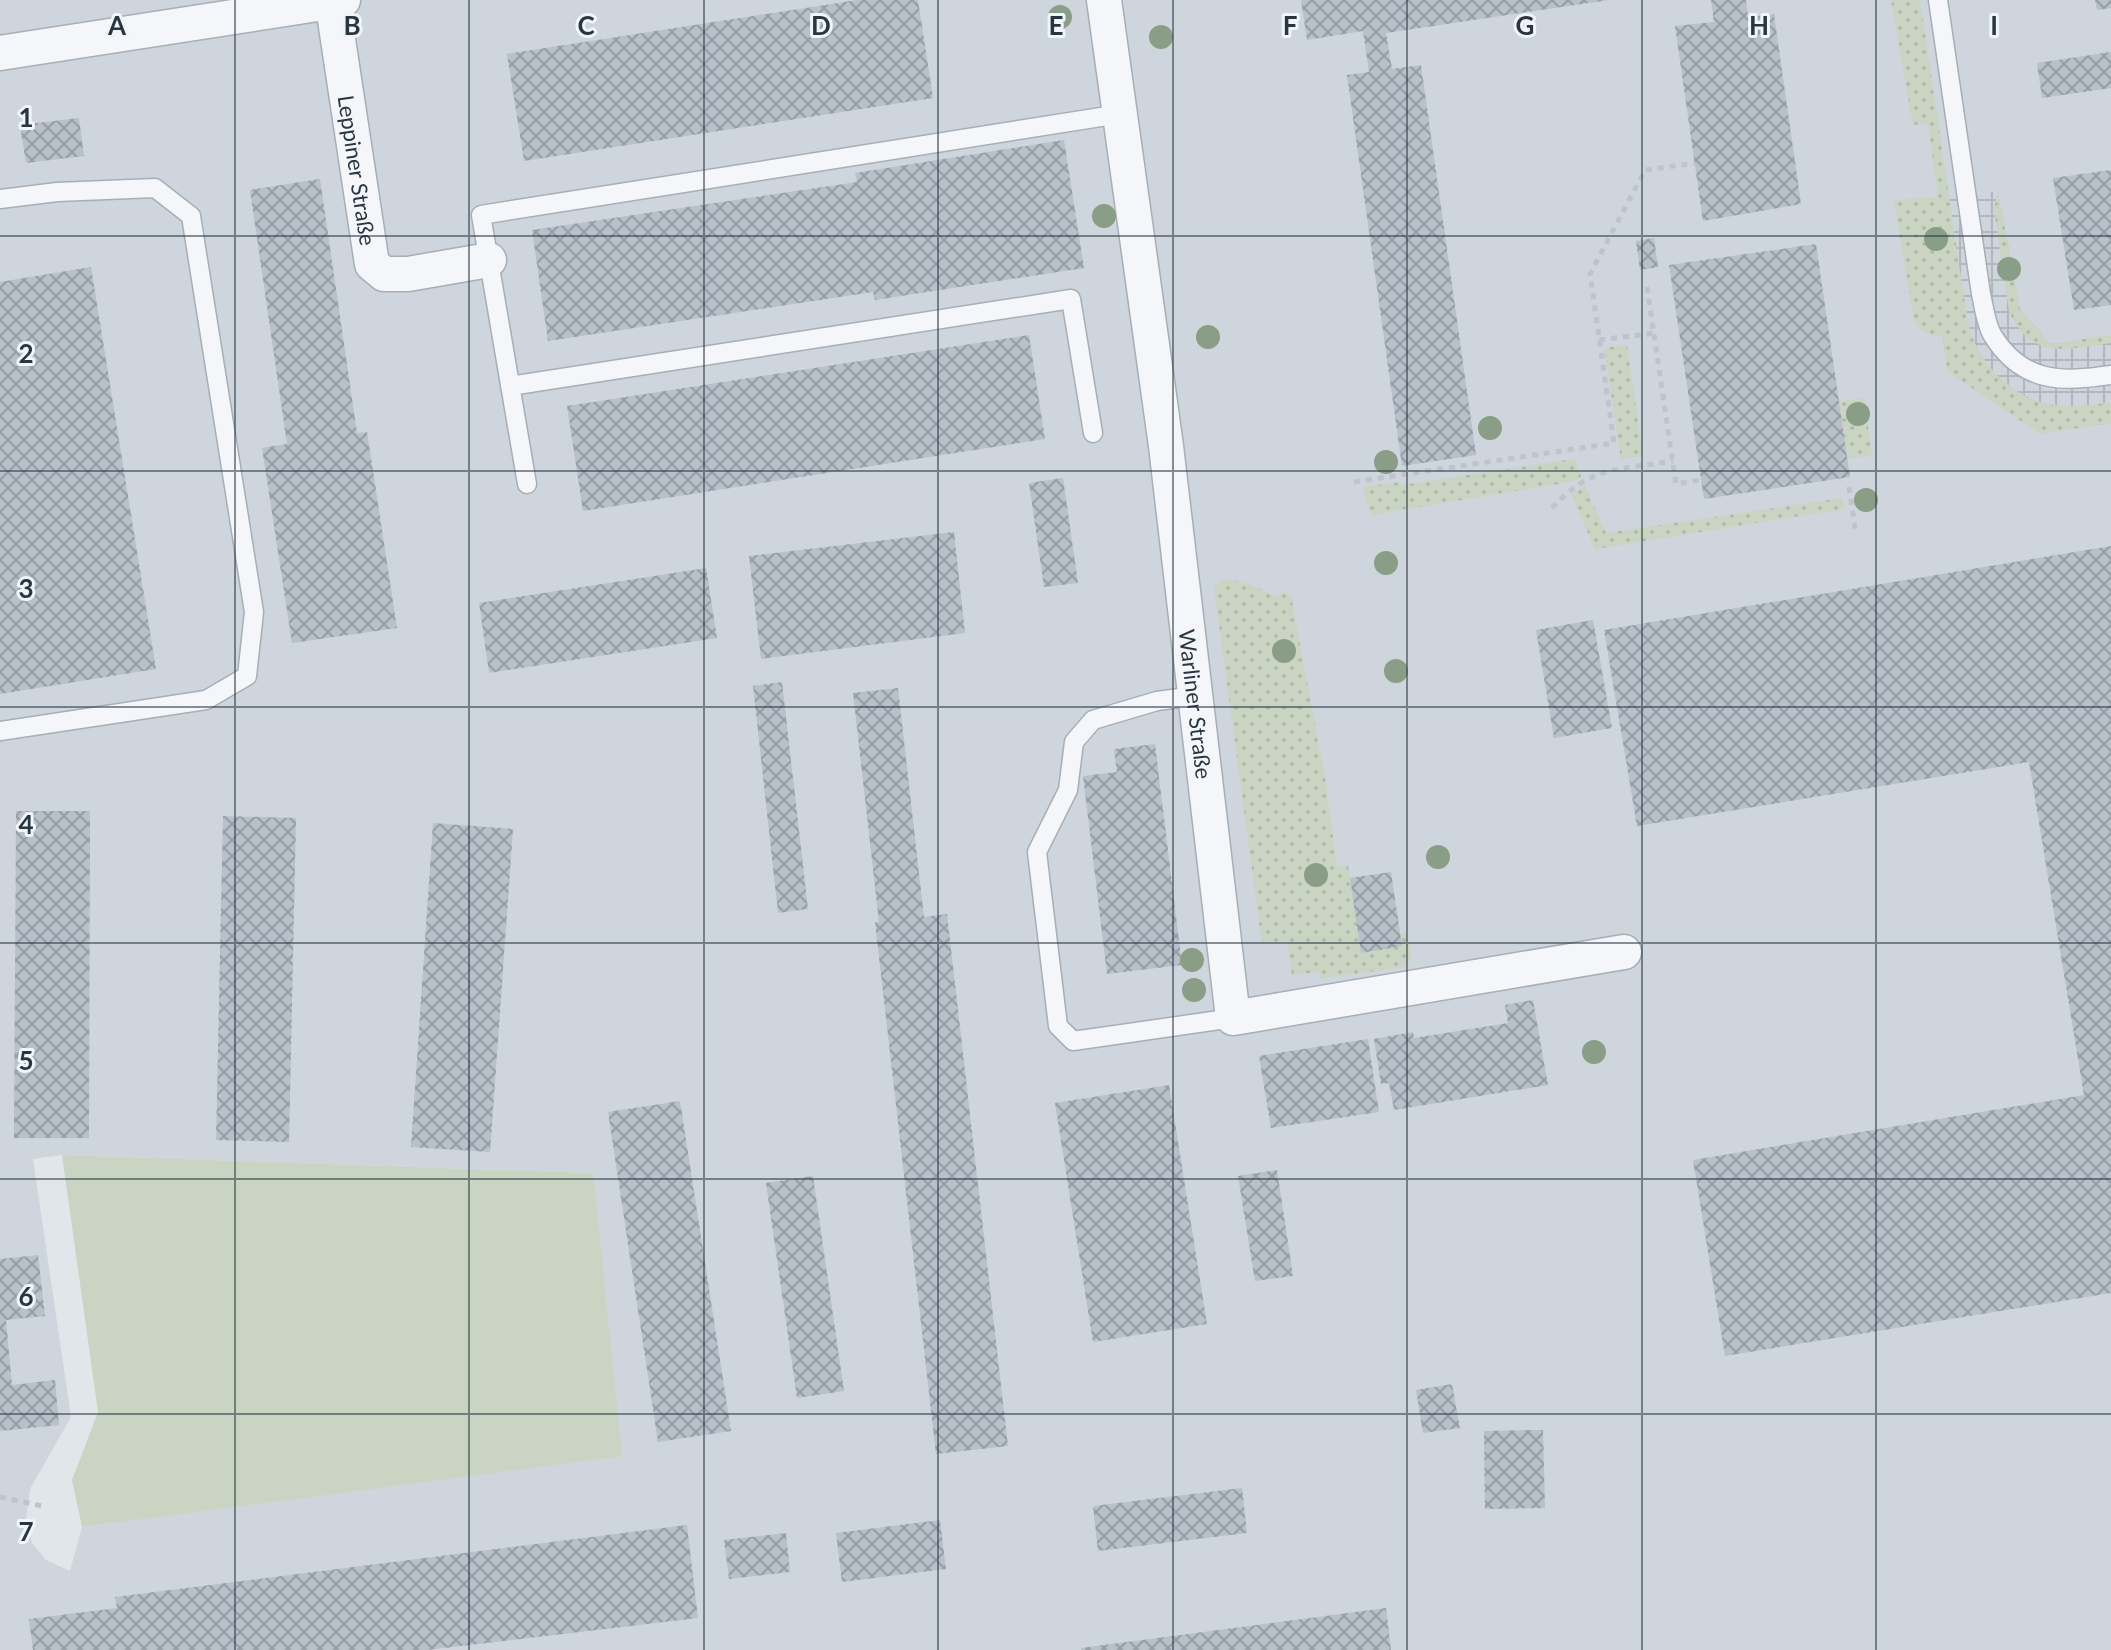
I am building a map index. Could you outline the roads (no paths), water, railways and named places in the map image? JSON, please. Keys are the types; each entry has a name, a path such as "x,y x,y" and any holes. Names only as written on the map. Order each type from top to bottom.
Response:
{"street":[{"name":"Warliner Straße","path":"1104,0 1166,446 1233,1018"},
{"path":"0,53 336,1"},
{"name":"Leppiner Straße","path":"336,1 372,264 384,274 408,274 489,260"},
{"path":"1233,1018 1624,952"}],"lane":[{"path":"1938,0 1981,294 1992,335 2012,359 2040,376 2071,381 2111,375"},
{"path":"527,484 481,215 1120,114"},
{"path":"0,199 57,192 155,188 191,216 254,612 247,676 206,700 0,731"},
{"path":"510,386 1071,299 1093,433"},
{"path":"1195,696 1157,701 1093,720 1074,742 1068,790 1037,852 1058,1026 1073,1041 1233,1018"}]}
